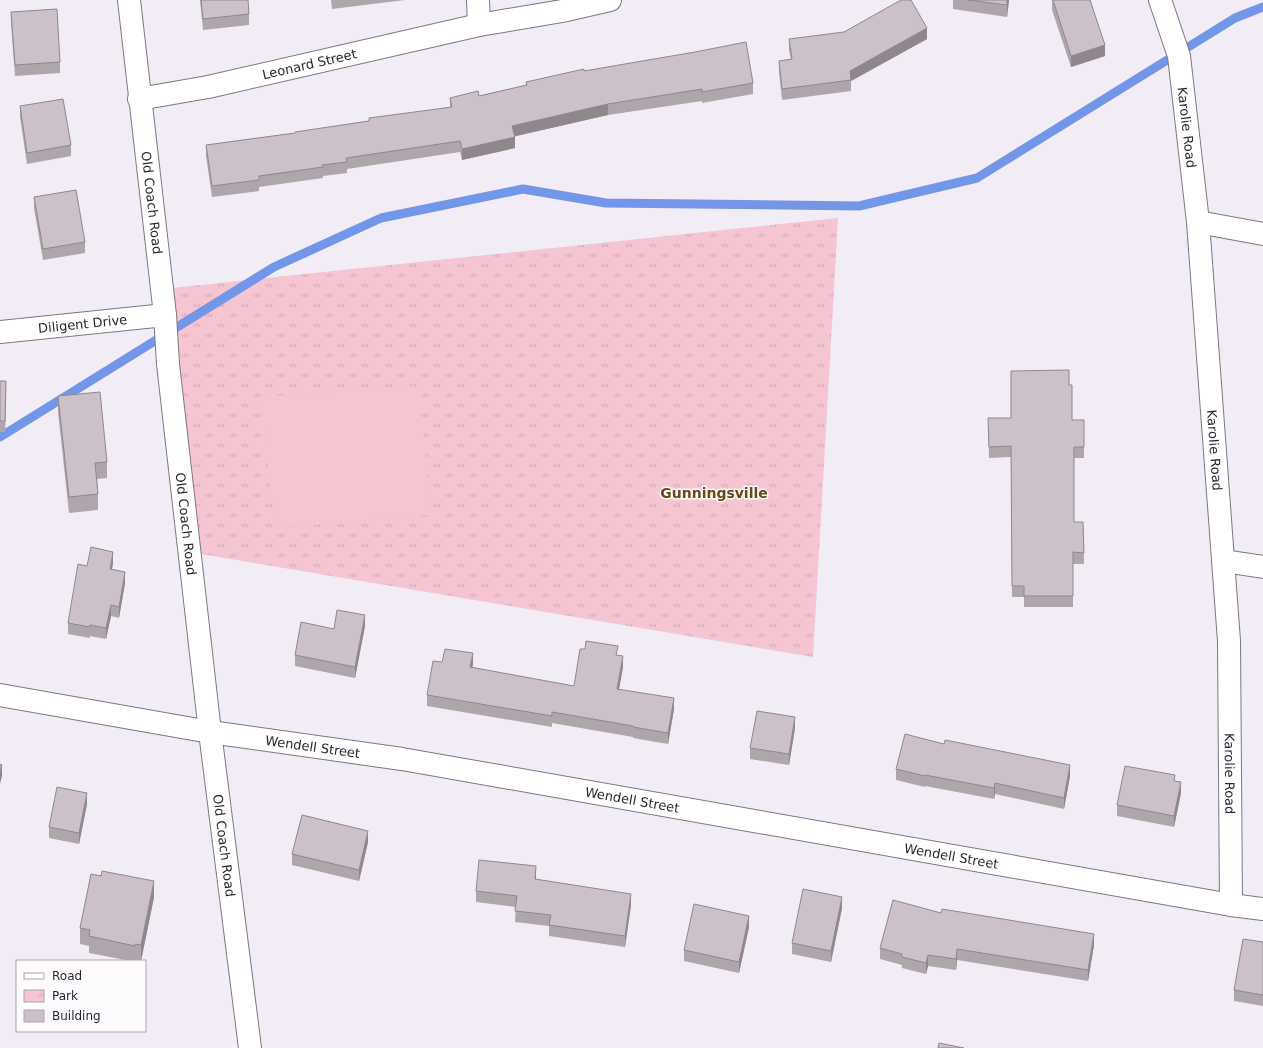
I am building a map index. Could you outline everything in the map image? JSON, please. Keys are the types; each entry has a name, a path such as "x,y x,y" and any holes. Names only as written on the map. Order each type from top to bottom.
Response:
{"street":[{"name":"Old Coach Road","path":"129,0 139,99 165,315 168,364 210,732 250,1048"},
{"path":"478,0 480,25"},
{"name":"Leonard Street","path":"139,99 208,87 480,25 562,11 610,0"},
{"name":"Karolie Road","path":"1160,0 1179,56 1198,222 1229,641 1231,905"},
{"path":"1198,222 1263,234"},
{"name":"Diligent Drive","path":"0,332 165,315"},
{"path":"1224,561 1263,567"},
{"name":"Wendell Street","path":"0,695 210,732 402,759 1231,905 1263,909"}],"green space":[{"path":"838,218 813,657 189,552 162,289"},
{"path":"418,386 431,515 275,528 261,397"}],"building":[{"path":"201,0 248,0 249,14 203,19"},
{"path":"901,0 911,0 927,28 850,71 851,80 782,89 779,61 792,59 789,39 844,32"},
{"path":"968,0 1007,0 1007,5"},
{"path":"1053,0 1090,0 1105,45 1071,56"},
{"path":"57,9 60,62 15,65 11,12"},
{"path":"746,42 753,83 702,92 702,89 608,104 512,126 515,137 462,149 460,141 346,158 347,162 259,176 259,180 212,186 206,145 369,121 369,118 452,107 450,98 478,91 479,96 527,85 526,82 584,69 584,71"},
{"path":"63,99 71,145 27,153 20,106"},
{"path":"76,190 85,242 43,249 34,197"},
{"path":"1069,370 1069,385 1072,385 1072,420 1084,420 1084,447 1074,447 1074,522 1083,522 1084,553 1073,552 1073,596 1024,596 1024,586 1012,586 1011,446 989,447 988,418 1011,418 1011,371"},
{"path":"0,381 6,381 5,421 0,421"},
{"path":"100,392 107,462 95,463 98,494 69,497 58,396"},
{"path":"91,547 113,552 110,569 125,572 119,607 111,605 106,628 68,623 78,564 87,566"},
{"path":"337,610 365,615 355,667 295,655 301,622 334,629"},
{"path":"586,641 618,646 616,655 623,656 617,689 674,698 668,733 552,712 552,716 427,695 433,661 442,662 445,649 473,653 470,667 574,686 580,649 585,649"},
{"path":"757,711 795,717 789,754 750,748"},
{"path":"905,734 944,744 945,740 1070,765 1064,798 995,783 994,788 925,776 896,769"},
{"path":"1125,766 1175,775 1174,781 1181,782 1174,816 1117,805"},
{"path":"57,787 87,793 79,833 49,827"},
{"path":"302,815 368,831 359,870 292,854"},
{"path":"479,860 536,866 535,879 631,894 625,936 549,925 551,915 515,911 517,896 476,891"},
{"path":"102,871 154,881 141,945 135,944 135,946 89,936 90,930 80,928 91,874 101,876"},
{"path":"803,889 842,897 831,951 792,943"},
{"path":"893,900 941,913 942,909 1094,934 1088,970 957,949 956,959 928,955 926,963 902,957 902,954 880,948"},
{"path":"694,904 749,916 739,962 684,950"},
{"path":"1243,939 1263,942 1263,995 1234,990"},
{"path":"939,1043 964,1048 938,1048"}],"waterway":[{"path":"0,437 274,267 381,218 523,189 606,203 859,206 977,178 1235,18 1263,7"}],"district":[{"name":"Gunningsville","path":"714,493"}]}
